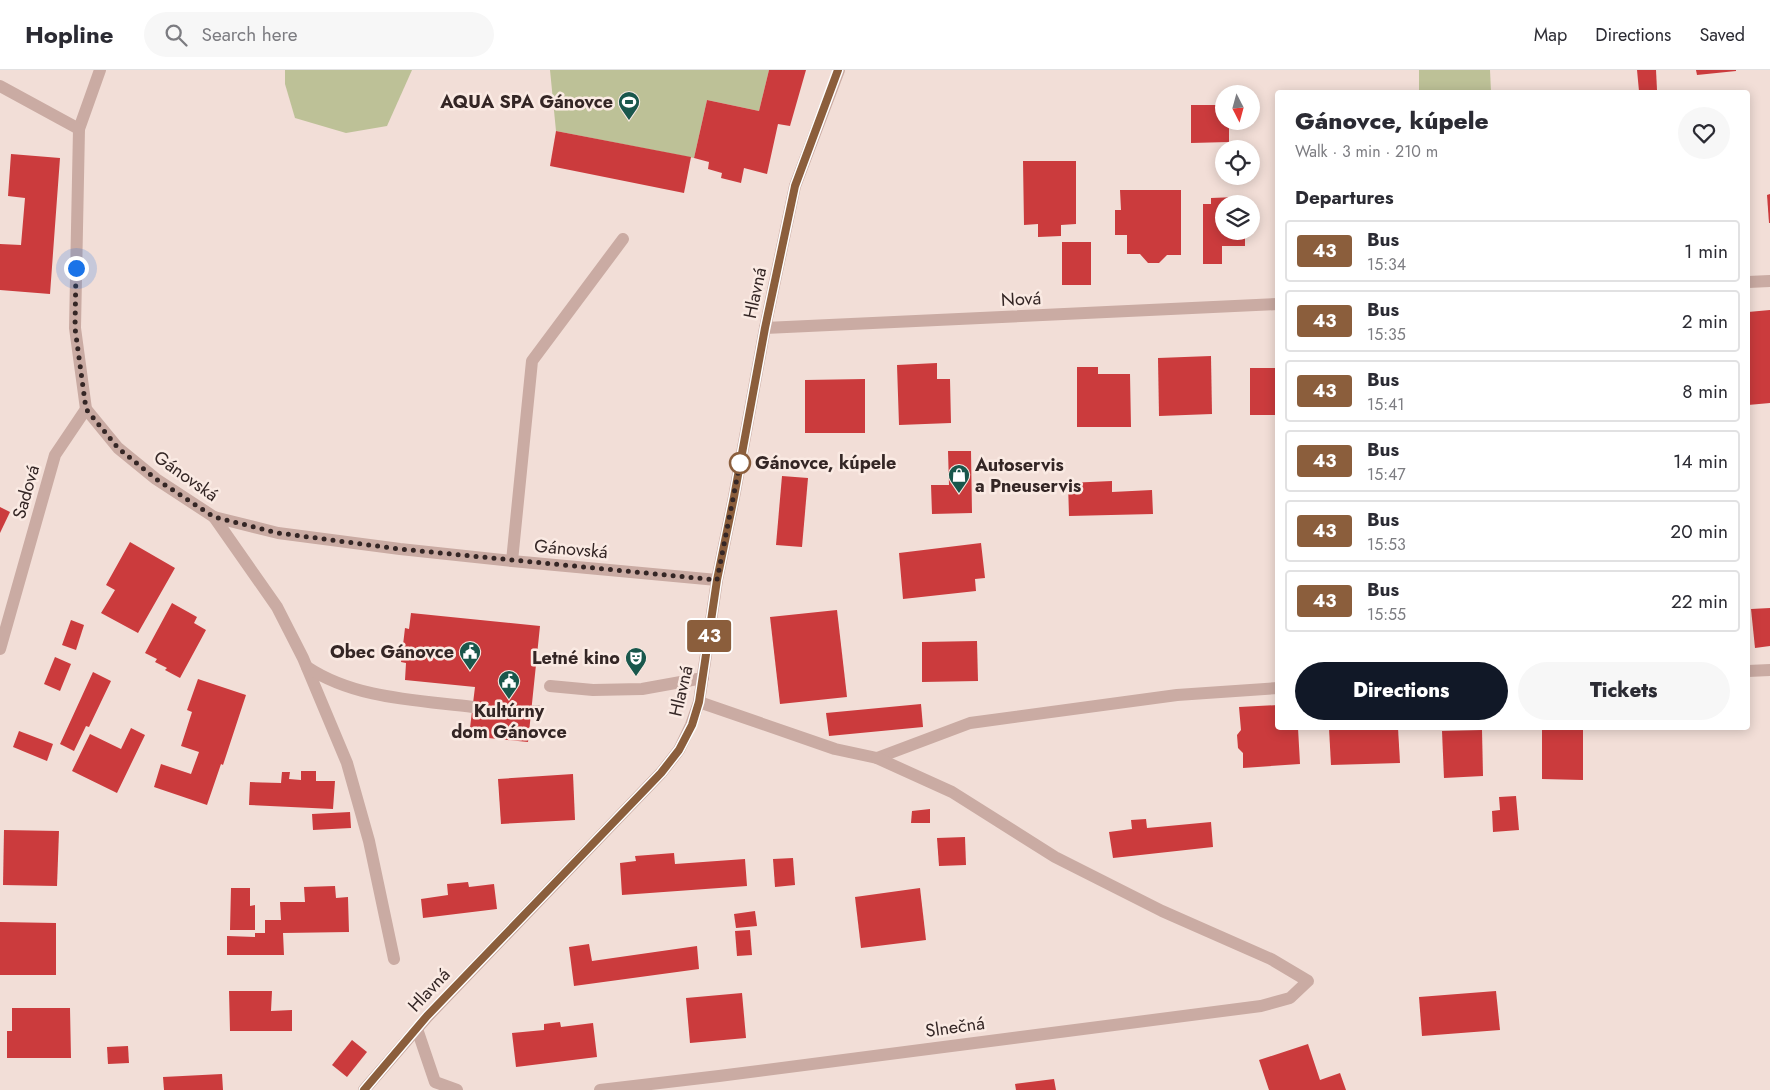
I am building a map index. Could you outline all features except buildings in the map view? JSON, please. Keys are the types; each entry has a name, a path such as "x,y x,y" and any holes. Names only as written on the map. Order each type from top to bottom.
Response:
{"street":[{"path":"86,409 75,328 79,128 100,70"},
{"name":"Hlavná","path":"364,1090 427,1016 661,773 679,750 692,725 699,702 717,580 765,328 795,186 838,70"},
{"path":"0,86 79,128"},
{"path":"512,561 532,361 623,239"},
{"path":"1750,282 1770,281"},
{"name":"Nová","path":"765,328 1275,304"},
{"name":"Gánovská","path":"86,409 118,448 156,479 214,517 278,533 400,549 717,580"},
{"name":"Sadová","path":"0,649 55,455 86,409"},
{"path":"214,517 277,607 306,667 348,763 359,802 394,959"},
{"path":"306,667 323,678 352,689 401,698 473,707"},
{"path":"1750,671 1770,670"},
{"path":"550,686 593,690 642,689 703,678"},
{"path":"699,702 835,749 877,758 970,723 1177,695 1275,688"},
{"name":"Slnečná","path":"600,1090 1261,1006 1290,998 1308,981 1272,959 1162,911 1055,858 952,792 877,758"},
{"path":"417,1029 435,1082 457,1090"}],"green space":[{"path":"285,70 412,70 387,126 346,133 295,118 285,84"},
{"name":"AQUA SPA Gánovce","path":"550,70 769,70 759,111 707,100 694,158 556,131"},
{"path":"1419,70 1490,70 1491,90 1419,90"}],"bus line":[{"name":"43","path":"364,1090 427,1016 661,773 679,750 692,725 699,702 717,580 765,328 795,186 838,70"}],"place":[{"name":"AQUA SPA Gánovce","path":"629,121"},
{"name":"Gánovce, kúpele","path":"740,463"},
{"name":"Autoservis a Pneuservis","path":"959,494"},
{"name":"Obec Gánovce","path":"470,671"},
{"name":"Letné kino","path":"636,677"},
{"name":"Kultúrny dom Gánovce","path":"509,700"}],"route":[{"path":"76,268 75,328 86,409 118,448 156,479 214,517 278,533 400,549 717,580 740,463"}]}
